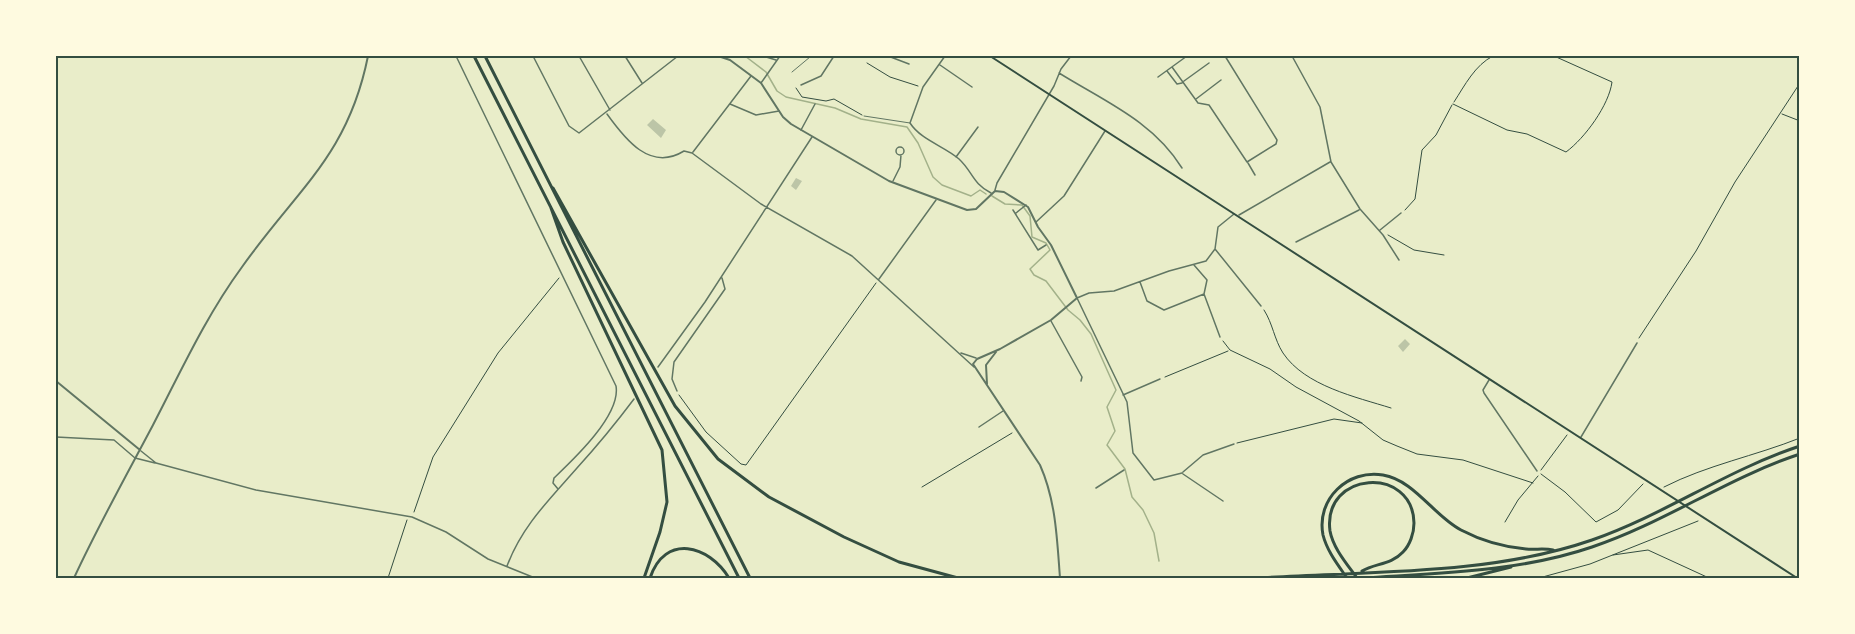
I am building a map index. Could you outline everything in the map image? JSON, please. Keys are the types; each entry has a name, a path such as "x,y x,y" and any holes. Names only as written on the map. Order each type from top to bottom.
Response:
{"highway":[{"path":"474,56 739,579"},
{"path":"485,56 750,579"},
{"path":"553,188 675,406 718,459 769,497 844,537 899,562 958,579"},
{"path":"551,206 563,242 662,450 667,479 665,515 644,579"},
{"path":"1257,579 1489,562 1555,550 1591,540 1644,519 1744,470 1800,447"},
{"path":"1467,579 1513,566 1568,555 1622,536 1800,454"},
{"path":"1347,579 1333,557 1323,533 1326,504 1338,487 1346,482 1372,474 1386,475 1397,480 1442,518 1476,537 1511,547 1555,550"},
{"path":"1357,579 1330,531 1331,513 1338,498 1348,489 1366,482 1383,483 1399,492 1412,512 1413,531 1404,552 1393,560 1360,573"},
{"path":"650,579 657,564 667,555 690,549 713,557 729,579"},
{"path":"1363,579 1513,566"}],"main road":[{"path":"990,56 1797,579"}],"street":[{"path":"74,579 94,534 206,322 236,276 313,179 342,135 354,110 368,56"},
{"path":"456,56 562,276 612,373 617,395 614,405 587,444 554,478 553,483 558,489"},
{"path":"533,56 569,126 579,134 678,56"},
{"path":"579,56 610,111"},
{"path":"625,56 642,83"},
{"path":"718,56 761,83 779,111 801,130 892,182 936,200 970,210 977,208 993,192 1059,73 1071,56"},
{"path":"763,56 777,61"},
{"path":"761,83 780,56"},
{"path":"801,85 821,76 834,56"},
{"path":"888,56 909,64"},
{"path":"945,56 923,87 910,123 921,135 956,157 976,185 993,192 1004,192 1026,206 1051,245 1123,395 1130,414 1131,442 1137,459 1154,480 1182,473 1203,455 1234,444"},
{"path":"1158,77 1186,56"},
{"path":"1225,56 1277,140 1276,144 1247,162"},
{"path":"1292,56 1320,107 1331,162 1360,209 1399,260"},
{"path":"1167,70 1177,84 1209,63"},
{"path":"939,65 972,87"},
{"path":"1172,67 1199,103 1209,105 1255,175"},
{"path":"1059,73 1146,125 1160,137 1182,168"},
{"path":"692,153 751,76"},
{"path":"1196,99 1221,80"},
{"path":"729,103 756,115 779,111"},
{"path":"801,130 815,105"},
{"path":"607,114 631,144 646,154 658,157 675,155 685,150 692,153 767,208 852,256 960,353 988,387 1047,482 1054,509 1060,579"},
{"path":"956,157 978,127"},
{"path":"1035,222 1064,196 1105,130"},
{"path":"658,367 767,208 812,136"},
{"path":"892,182 900,166 901,155"},
{"path":"1238,216 1331,162"},
{"path":"879,279 936,200"},
{"path":"1015,213 1026,206"},
{"path":"1296,242 1360,209"},
{"path":"1013,210 1038,250 1046,245"},
{"path":"1379,231 1401,213"},
{"path":"978,358 1000,349 1051,320 1077,298 1086,294 1114,291 1206,261 1215,249 1218,228 1234,214"},
{"path":"1215,249 1261,306"},
{"path":"1194,264 1207,280 1204,294 1220,337"},
{"path":"677,391 672,379 674,362 725,289 721,276"},
{"path":"1139,282 1147,301 1164,310 1204,294"},
{"path":"1051,320 1082,377 1081,381"},
{"path":"1580,438 1636,343"},
{"path":"975,369 981,370 1000,349"},
{"path":"960,353 978,358 986,366 988,387"},
{"path":"975,369 978,358"},
{"path":"1123,395 1160,379"},
{"path":"1490,380 1483,390 1484,393 1538,472"},
{"path":"56,381 156,463"},
{"path":"506,567 525,528 634,399"},
{"path":"979,427 1004,411"},
{"path":"119,442 123,436"},
{"path":"56,437 111,439 119,442 135,458 256,490 412,517 437,527 471,550 535,579"},
{"path":"1096,488 1124,470"},
{"path":"1182,473 1208,493 1223,501"}],"lane":[{"path":"792,72 810,57"},
{"path":"864,116 910,123"}],"path":[{"path":"1401,213 1415,199 1422,150 1436,135 1470,77 1483,62 1493,56"},
{"path":"1454,104 1507,130 1527,134 1566,152 1596,116 1609,95 1612,82 1554,56"},
{"path":"867,63 890,77 923,87"},
{"path":"1636,343 1696,251 1735,182 1800,83"},
{"path":"796,88 802,97 840,102 864,116"},
{"path":"1780,113 1800,121"},
{"path":"1388,236 1414,250 1444,255"},
{"path":"412,517 433,458 498,353 562,276"},
{"path":"677,391 706,432 741,464 746,465 879,279"},
{"path":"1261,306 1272,323 1281,351 1293,365 1322,384 1391,408"},
{"path":"1220,337 1230,350 1250,357 1296,387 1364,424 1383,440 1417,454 1463,460 1533,483"},
{"path":"1160,379 1230,350"},
{"path":"1234,444 1334,419 1364,424"},
{"path":"922,488 1016,430"},
{"path":"1506,522 1538,472 1565,436 1572,433"},
{"path":"1660,490 1708,468 1800,438"},
{"path":"1538,472 1565,492 1596,522 1618,510 1645,480"},
{"path":"388,579 408,516"},
{"path":"1539,579 1590,564 1611,553 1702,517"},
{"path":"1611,553 1614,556 1648,550 1709,579"}],"building":[{"path":"653,119 666,130 661,138 647,125"},
{"path":"796,178 802,181 796,190 791,186"},
{"path":"1405,339 1410,344 1403,352 1398,346"}],"waterway":[{"path":"745,56 766,72 777,91 786,97 835,108 861,119 907,127 918,143 933,177 942,185 971,196 980,190 986,194"},
{"path":"992,196 1005,204 1022,205 1030,216 1032,237 1046,243 1050,250 1030,269 1034,275 1046,281 1068,310 1091,334 1116,390 1107,407 1115,431 1107,445 1125,469 1132,497 1143,510 1154,533 1159,561"}]}
